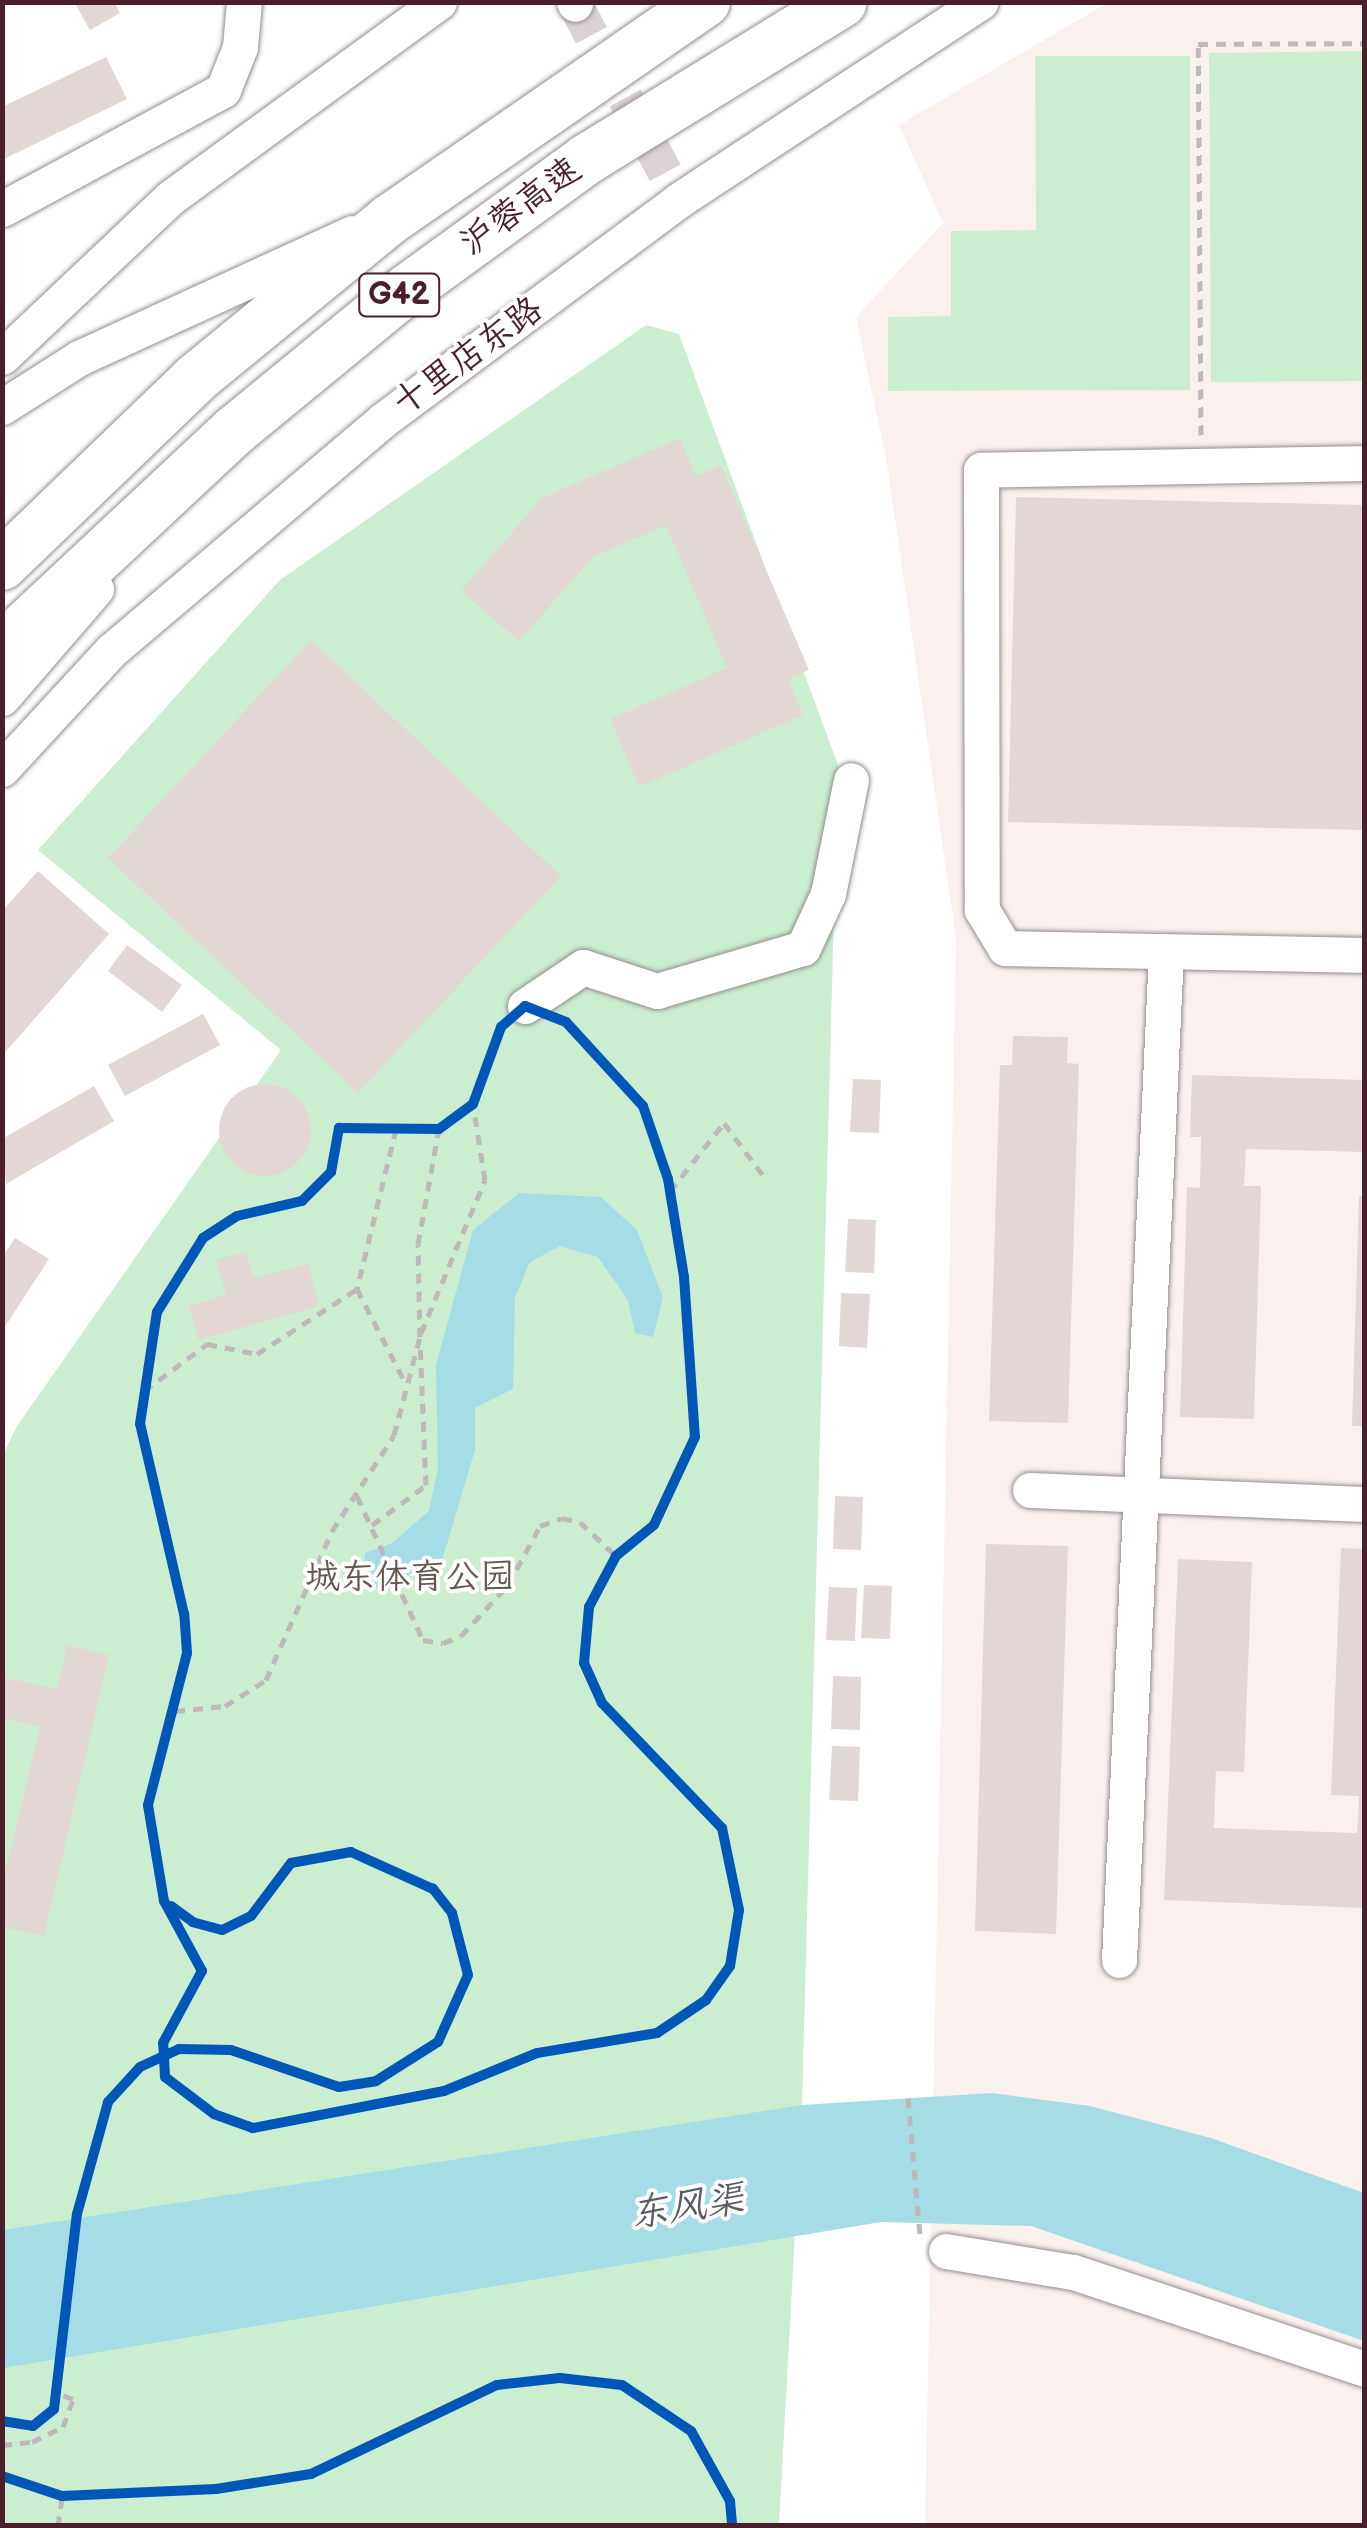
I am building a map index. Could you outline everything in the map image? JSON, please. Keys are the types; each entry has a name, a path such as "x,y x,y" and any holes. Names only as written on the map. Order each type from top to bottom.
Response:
{"highway":[{"name":"沪蓉高速","path":"2,565 195,379 403,210 706,2"},
{"name":"沪蓉高速","path":"2,648 269,402 396,297 587,160 842,2"}],"street":[{"path":"2,209 223,90 240,48 244,2"},
{"path":"2,357 170,198 440,2"},
{"name":"十里店东路","path":"2,770 112,650 383,420 672,186 981,2"},
{"path":"2,407 79,358 403,210"},
{"path":"2,698 269,402"},
{"path":"1364,463 981,470 982,910 1006,948 1364,955"},
{"path":"525,1006 583,966 657,991 803,948 828,894 851,780"},
{"path":"1119,1960 1166,954"},
{"path":"1030,1490 1140,1491 1364,1504"},
{"path":"934,2251 1073,2272 1364,2369"}],"path":[{"path":"1201,466 1198,44 1364,43"},
{"path":"462,1112 472,1104 478,1089"},
{"path":"170,1730 177,1705 225,1706 266,1680 332,1531 394,1435 420,1336 485,1180 472,1104"},
{"path":"425,1129 439,1129 450,1121"},
{"path":"670,1192 724,1123 765,1178"},
{"path":"377,1128 411,1129"},
{"path":"396,1128 357,1289 407,1386"},
{"path":"372,1526 426,1485 418,1244 439,1129"},
{"path":"668,1178 673,1208"},
{"path":"144,1390 207,1344 257,1354 357,1289"},
{"path":"142,1407 148,1371"},
{"path":"356,1496 423,1640 443,1644 462,1636 508,1585 540,1526 562,1518 580,1522 616,1556"},
{"path":"607,1573 616,1556 629,1546"},
{"path":"908,2098 934,2251"},
{"path":"6,2444 63,2427 73,2399 60,2390 54,2409"},
{"path":"32,2426 46,2418"},
{"path":"48,2492 82,2496"},
{"path":"58,2526 62,2496"}],"shaded area":[{"path":"1107,3 1364,3 1364,2525 925,2525 956,938 887,464 856,317 943,223 899,125"}],"green space":[{"path":"1364,51 1364,381 1211,382 1209,53"},
{"path":"1035,56 1190,56 1190,390 888,391 888,317 951,316 951,231 1036,230"},
{"name":"城东体育公园","path":"646,325 679,334 838,765 802,2105 779,2525 3,2525 2,1457 17,1426 281,1050 38,850 280,580"}],"water":[{"path":"519,1193 601,1197 637,1230 663,1298 653,1337 635,1333 628,1300 598,1257 560,1246 530,1262 515,1297 513,1389 475,1408 475,1450 441,1564 372,1589 363,1573 365,1553 392,1543 429,1511 438,1468 436,1365 473,1230"},
{"name":"东风渠","path":"992,2093 1090,2106 1211,2138 1364,2193 1364,2341 1031,2226 881,2222 3,2368 3,2230 802,2105"}],"building":[{"path":"74,2 114,2 120,13 90,30"},
{"path":"106,57 127,99 2,160 2,107"},
{"path":"680,438 696,476 721,465 809,670 788,679 803,715 639,787 610,719 727,668 666,525 593,557 519,641 461,591 542,498"},
{"path":"1016,497 1364,505 1364,830 1008,822"},
{"path":"311,640 561,876 358,1093 108,858"},
{"path":"38,871 109,934 2,1056 2,911"},
{"path":"127,945 182,985 162,1012 108,971"},
{"path":"203,1014 220,1045 125,1096 108,1065"},
{"path":"1013,1036 1068,1037 1067,1063 1079,1064 1068,1423 989,1421 1000,1065 1012,1065"},
{"path":"1192,1075 1364,1080 1364,1152 1246,1149 1244,1186 1261,1186 1254,1419 1180,1417 1187,1187 1200,1188 1201,1137 1190,1137"},
{"path":"853,1079 881,1080 879,1133 850,1132"},
{"path":"265,1084 283,1088 297,1098 307,1112 311,1130 307,1148 297,1162 283,1172 265,1176 247,1172 233,1162 223,1148 219,1130 223,1112 233,1098 247,1088"},
{"path":"94,1086 114,1121 6,1184 2,1139"},
{"path":"1359,1196 1364,1196 1364,1426 1352,1426"},
{"path":"848,1219 876,1220 874,1273 845,1272"},
{"path":"15,1238 49,1259 2,1331 2,1258"},
{"path":"246,1252 254,1278 308,1264 319,1306 198,1340 189,1306 226,1295 216,1260"},
{"path":"841,1293 870,1294 867,1348 839,1346"},
{"path":"835,1496 863,1497 861,1550 833,1549"},
{"path":"986,1544 1068,1546 1056,1934 975,1931"},
{"path":"1341,1548 1364,1549 1364,1908 1164,1900 1178,1559 1252,1562 1244,1772 1216,1771 1214,1828 1357,1833 1359,1796 1331,1795"},
{"path":"864,1585 892,1586 890,1639 861,1638"},
{"path":"829,1587 857,1588 855,1641 826,1640"},
{"path":"67,1645 109,1655 44,1936 2,1927 2,1886 40,1727 2,1718 2,1677 57,1689"},
{"path":"833,1676 861,1677 860,1730 831,1729"},
{"path":"832,1746 860,1747 858,1801 829,1800"}],"tunnel":[{"path":"575,4 665,172"}],"cycle path":[{"path":"525,1006 566,1022 643,1106 668,1179 684,1277 695,1437 654,1525 616,1556 589,1607 584,1663 602,1703 722,1828 739,1910 730,1966 706,2000 657,2033 537,2053 444,2091 253,2128 214,2114 165,2077 163,2043 202,1971 164,1901 148,1805 187,1653 184,1614 140,1424 157,1312 203,1238 237,1216 302,1201 331,1172 339,1128 439,1129 473,1104 501,1027 525,1006"},
{"path":"2,2421 33,2426 54,2409 77,2214 108,2102 140,2067 179,2049 231,2050 339,2087 376,2081 438,2042 468,1975 452,1913 433,1889 351,1852 291,1863 251,1916 222,1930 193,1922 171,1906"},
{"path":"2,2476 62,2496 216,2489 311,2474 497,2385 560,2378 622,2385 691,2431 730,2501 732,2526"}]}
